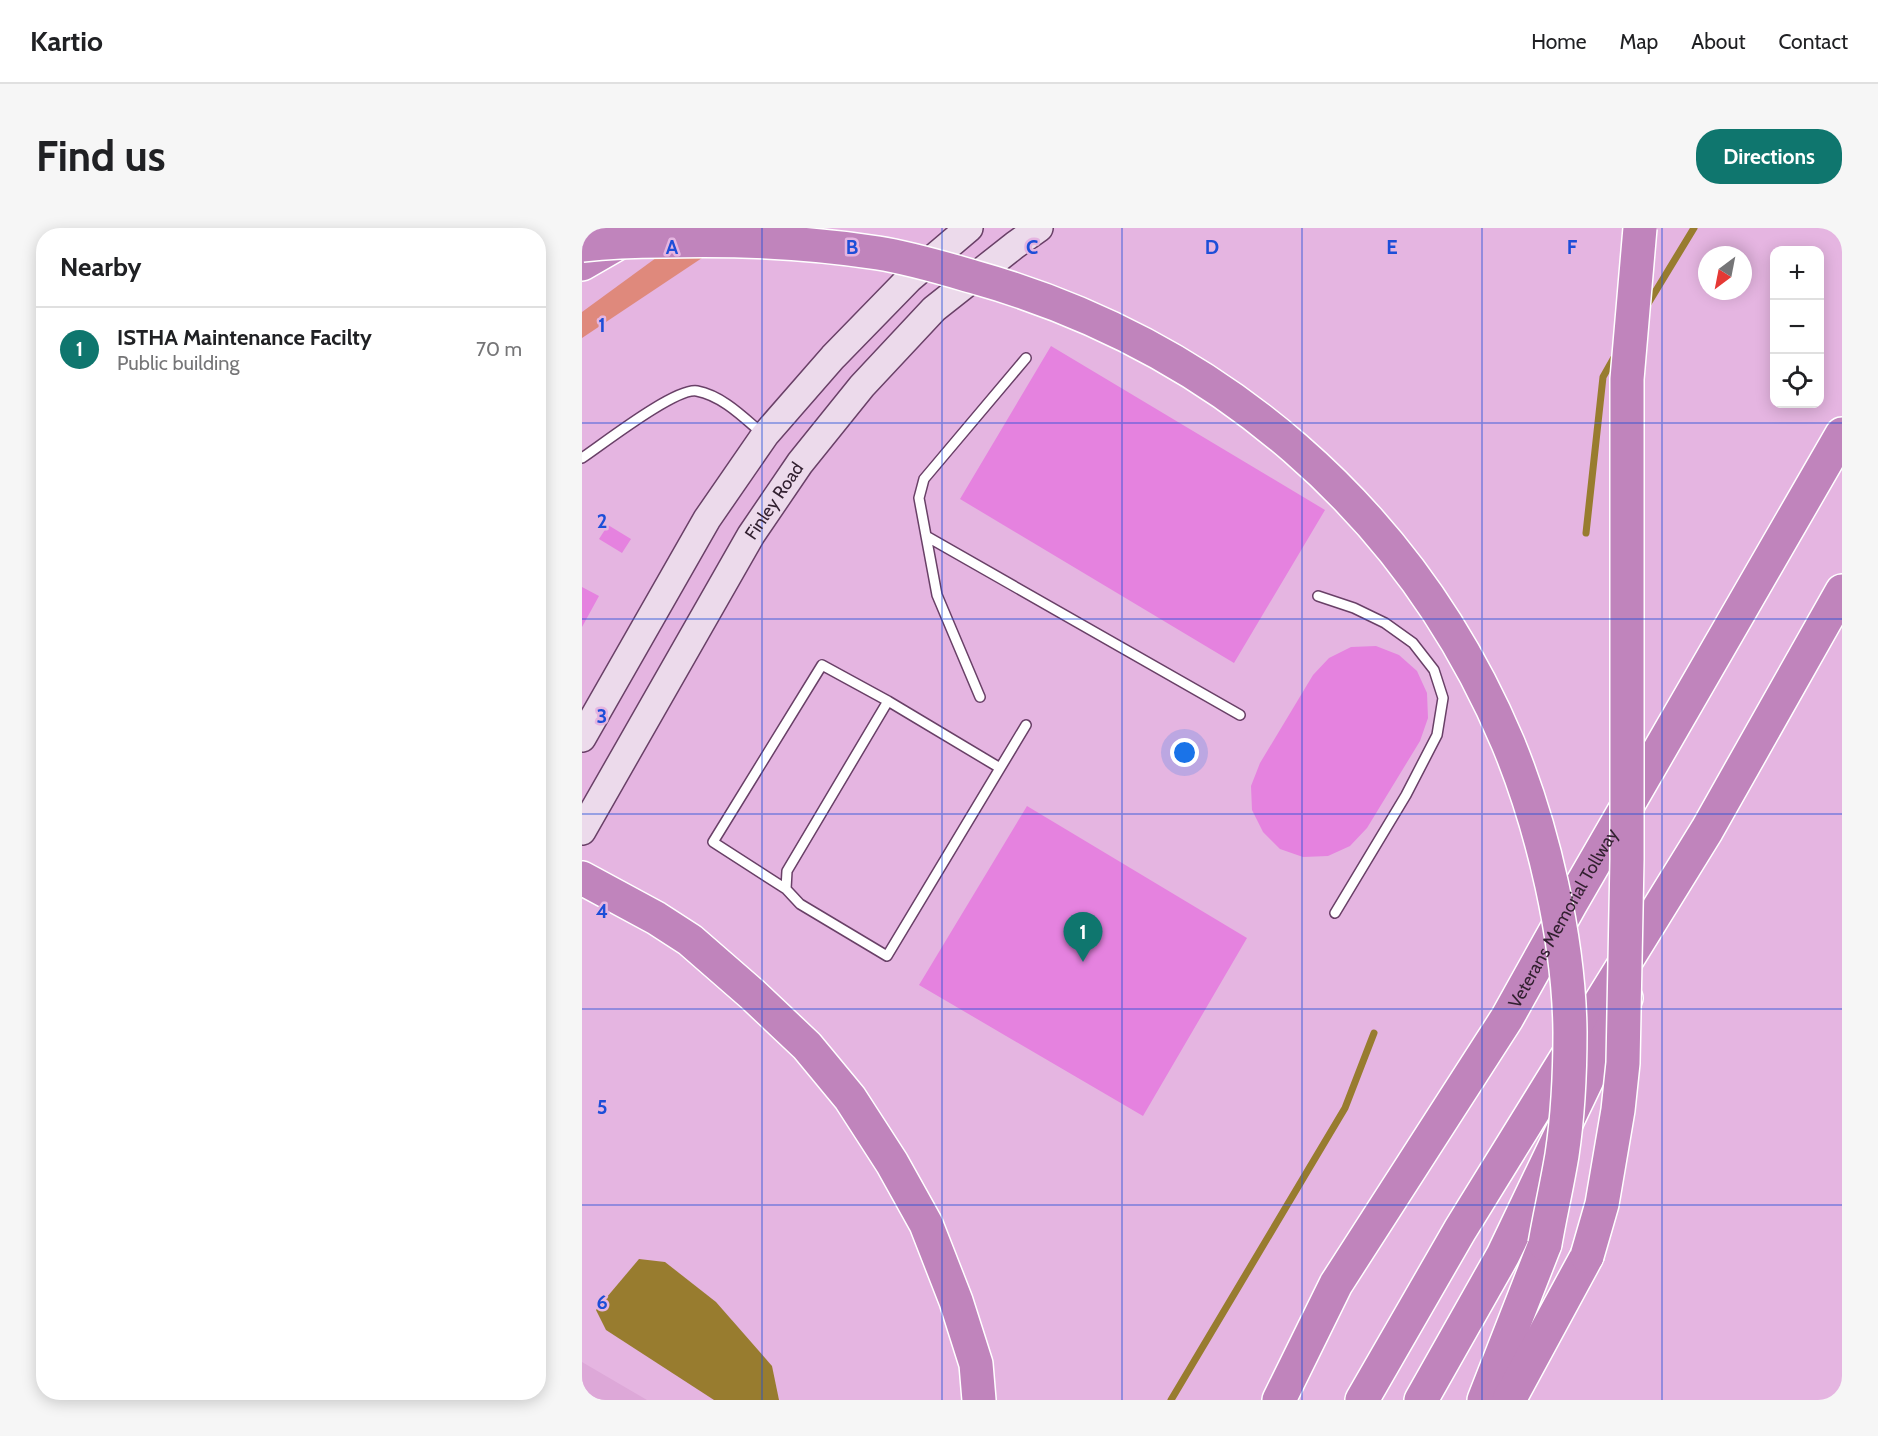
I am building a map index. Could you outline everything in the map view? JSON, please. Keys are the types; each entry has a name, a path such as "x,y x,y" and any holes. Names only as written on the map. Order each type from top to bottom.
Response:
{"highway":[{"path":"582,245 601,228"},
{"path":"582,264 643,228"},
{"path":"1509,1400 1587,1256 1602,1204 1618,1110 1623,1063 1627,859 1628,379 1640,228"},
{"path":"582,245 604,242 719,239 831,247 882,254 1017,289 1117,330 1187,369 1230,397 1277,432 1313,464 1387,543 1422,589 1486,692 1523,781 1551,883 1561,939 1570,1031 1562,1153 1545,1244 1484,1400"},
{"name":"Veterans Memorial Tollway","path":"1280,1400 1336,1284 1507,1018 1842,435"},
{"path":"1362,1400 1460,1230 1707,830 1842,591"},
{"path":"1421,1400 1503,1255 1707,830"},
{"path":"582,878 623,899 690,940 807,1046 850,1098 892,1163 926,1224 956,1301 976,1364 979,1400"},
{"path":"1261,1400 1336,1284"}],"main road":[{"path":"582,738 708,519 765,435 833,357 909,279 969,228"},
{"name":"Finley Road","path":"582,831 751,535 800,463 862,386 934,309 1039,228"}],"lane":[{"path":"980,697 937,595 919,498 924,479 1026,358"},
{"path":"582,458 660,404 683,393 696,390 723,401 765,435"},
{"path":"926,537 1240,716"},
{"path":"1318,596 1354,608 1385,623 1413,643 1434,670 1443,698 1437,735 1406,795 1335,913"},
{"path":"1000,768 888,701 822,665 713,842 786,889 800,904 887,956 1026,725"},
{"path":"786,889 787,871 888,701"}],"shaded area":[{"path":"697,228 747,228 582,338 582,312"},
{"path":"639,1259 665,1262 716,1302 772,1366 779,1400 714,1400 606,1330 596,1310"},
{"path":"582,1362 647,1400 582,1400"}],"building":[{"path":"1051,346 1325,510 1234,663 960,499"},
{"path":"608,525 631,539 622,553 599,539"},
{"path":"582,587 599,596 582,627"},
{"path":"1376,646 1399,655 1417,671 1427,693 1428,718 1420,741 1367,828 1350,846 1328,856 1303,857 1280,849 1263,832 1252,810 1251,786 1260,763 1313,675 1329,658 1351,647"},
{"path":"1027,806 1247,938 1143,1116 919,985"}],"waterway":[{"path":"1646,307 1694,228"},
{"path":"1586,533 1603,377 1616,354"},
{"path":"1171,1400 1345,1108 1374,1033"}],"place":[{"name":"ISTHA Maintenance Facilty","path":"1083,962"}]}
